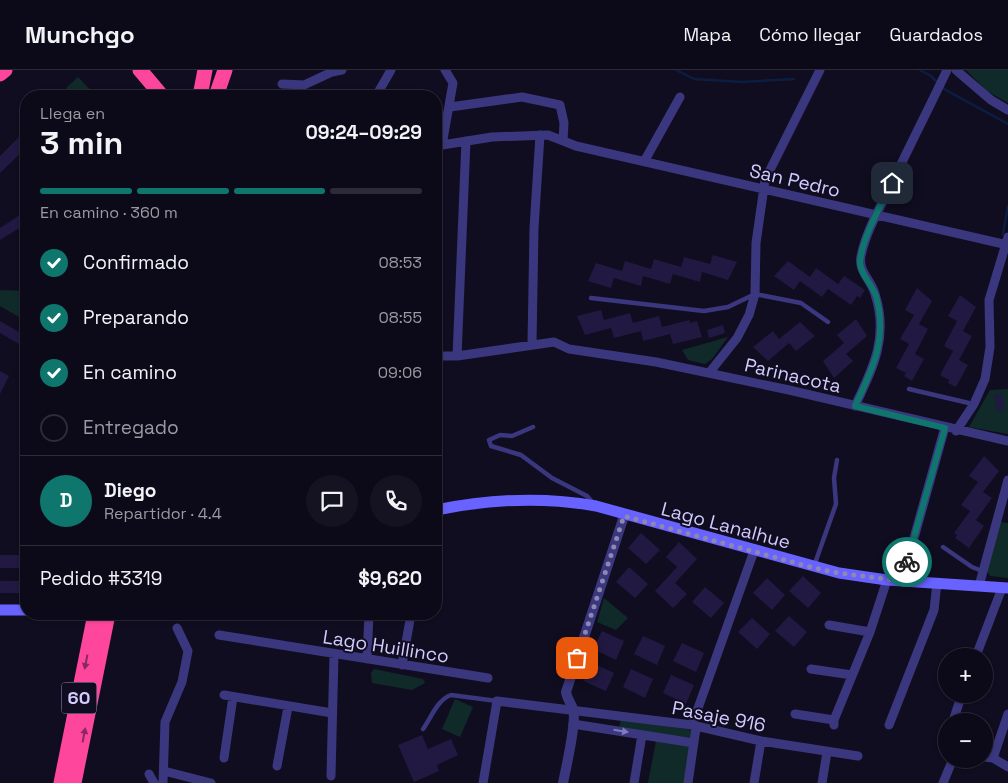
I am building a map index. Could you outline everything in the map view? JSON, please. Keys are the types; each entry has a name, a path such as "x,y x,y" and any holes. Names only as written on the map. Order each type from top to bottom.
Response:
{"highway":[{"path":"0,74 5,70"},
{"path":"140,70 157,90"},
{"path":"201,90 204,70"},
{"path":"217,90 220,70"},
{"path":"218,90 224,70"},
{"name":"60","path":"61,783 94,620"},
{"name":"60","path":"74,783 107,620"}],"main road":[{"name":"Lago Lanalhue","path":"442,509 490,501 527,499 562,501 596,506 624,516 814,568 886,580 1005,588"},
{"path":"0,610 20,610"}],"street":[{"path":"282,84 304,85 332,72 342,70"},
{"path":"379,90 391,70"},
{"path":"442,134 450,106 453,83 445,70"},
{"path":"709,373 737,338 748,316 755,294 756,243 765,180 820,70"},
{"path":"855,406 875,365 878,351 879,310 871,283 862,272 860,264 876,216 947,70"},
{"path":"956,70 991,100 1008,110"},
{"path":"450,106 522,97 560,105 564,123 563,141"},
{"path":"645,160 680,97"},
{"path":"532,344 534,228 540,135"},
{"name":"San Pedro","path":"442,145 492,137 548,135 576,146 645,160 763,190 876,216 1007,242"},
{"path":"456,356 466,141"},
{"path":"956,431 974,404 986,372 990,347 989,300 1007,242"},
{"name":"Parinacota","path":"442,356 456,356 554,342 570,349 656,362 709,373 956,431 1008,441"},
{"path":"902,581 945,428"},
{"path":"978,586 1008,480"},
{"path":"563,783 573,724 573,710 567,701 566,692 624,516"},
{"path":"688,783 694,743 694,727 754,551"},
{"path":"795,714 834,722 870,632 886,580"},
{"path":"889,724 934,610 938,583"},
{"path":"979,648 1005,588"},
{"path":"366,659 368,620"},
{"path":"402,665 410,620"},
{"path":"829,625 870,632"},
{"path":"163,783 165,722 182,682 188,651 177,628"},
{"name":"Lago Huillinco","path":"220,635 488,678"},
{"path":"331,776 334,654"},
{"path":"811,669 852,675"},
{"path":"224,758 229,696 332,713"},
{"path":"483,783 497,701"},
{"name":"Pasaje 916","path":"497,701 694,727 761,741 858,756"},
{"path":"277,766 288,707"},
{"path":"993,746 1008,714"},
{"name":"Pasaje 916","path":"573,724 694,743"},
{"path":"634,783 642,735"},
{"path":"754,783 761,741"},
{"path":"822,783 827,752"},
{"path":"993,760 1008,767"},
{"path":"943,783 949,768"},
{"path":"164,771 211,783"}],"lane":[{"path":"590,298 704,311 728,307 755,294 802,303 828,322"},
{"path":"909,389 974,404"},
{"path":"533,427 512,436 500,435 490,440 490,446 521,456 552,478 586,496 596,506"},
{"path":"814,568 836,504 834,478 837,460"},
{"path":"943,547 972,567 983,571"},
{"path":"423,729 441,700 446,696 497,701"}],"green space":[{"path":"966,70 1008,70 1008,103 987,91"},
{"path":"78,77 90,90 68,90 66,88"},
{"path":"0,290 20,291 20,318 0,306"},
{"path":"728,337 712,359 705,364 688,360 682,350"},
{"path":"1008,389 1008,434 969,427 990,390"},
{"path":"1001,522 1008,523 1008,578 990,576 987,571"},
{"path":"604,598 628,618 616,630 597,622"},
{"path":"374,669 423,679 425,683 412,690 372,683 371,673"},
{"path":"455,699 473,707 460,737 442,729"},
{"path":"621,719 692,730 691,738 619,728"},
{"path":"656,741 690,746 684,783 648,783"}],"building":[{"path":"20,136 20,154 0,173 0,156"},
{"path":"20,215 20,228 0,240 0,228"},
{"path":"713,255 737,262 728,280 702,272 700,282 673,274 670,284 643,276 641,286 614,278 611,288 588,281 596,263 622,271 625,261 651,269 654,259 681,267 684,257 710,264"},
{"path":"788,261 810,277 816,268 838,284 844,276 865,290 860,298 857,296 851,305 828,289 822,297 800,281 794,290 774,276"},
{"path":"917,288 932,301 919,324 928,329 915,354 924,359 912,381 904,376 906,373 896,368 909,344 900,339 914,315 905,310"},
{"path":"960,295 976,307 963,331 972,336 959,360 968,365 956,387 948,383 949,380 940,375 953,351 944,346 957,321 948,316"},
{"path":"601,310 604,320 630,313 633,323 659,316 662,327 689,320 690,323 697,321 702,337 673,344 670,334 643,341 641,331 614,338 611,328 585,335 577,316"},
{"path":"856,319 867,336 846,354 853,361 834,378 823,361 844,343 837,335"},
{"path":"0,321 20,333 20,345 0,333"},
{"path":"800,322 815,336 796,351 789,343 768,361 753,347 773,331 779,339"},
{"path":"723,325 725,333 709,338 707,330"},
{"path":"0,371 9,376 0,394"},
{"path":"1001,394 1005,409 997,411 994,395"},
{"path":"984,456 999,471 983,492 992,498 976,520 984,526 969,548 955,538 957,535 954,533 970,511 961,505 978,482 969,476"},
{"path":"641,533 660,550 646,564 628,548"},
{"path":"679,542 697,559 675,583 687,594 673,608 655,591 677,567 666,557"},
{"path":"0,555 20,555 20,568 0,568"},
{"path":"629,567 648,584 635,598 616,582"},
{"path":"803,576 821,593 808,608 789,591"},
{"path":"767,578 785,595 772,610 753,593"},
{"path":"0,581 20,581 20,593 0,593"},
{"path":"705,587 724,603 711,618 692,602"},
{"path":"789,616 807,632 794,647 775,631"},
{"path":"752,618 770,634 757,649 738,632"},
{"path":"602,631 624,641 616,660 593,649"},
{"path":"643,636 665,646 657,665 634,654"},
{"path":"682,643 704,653 696,672 673,661"},
{"path":"592,663 614,673 606,691 583,681"},
{"path":"631,669 653,679 645,698 623,687"},
{"path":"671,675 694,685 686,704 663,693"},
{"path":"422,735 428,749 451,739 458,755 437,765 439,771 414,782 398,745"}],"waterway":[{"path":"676,70 694,79 742,82 794,79"},
{"path":"920,70 931,76 944,89 1008,124"},
{"path":"1003,234 1008,206"}],"way so far":[{"path":"577,658 624,516 814,568 839,573 902,581 907,562"}],"route":[{"path":"892,183 876,216 860,264 862,272 871,283 876,295 880,322 875,365 855,406 945,428 907,562"}]}
